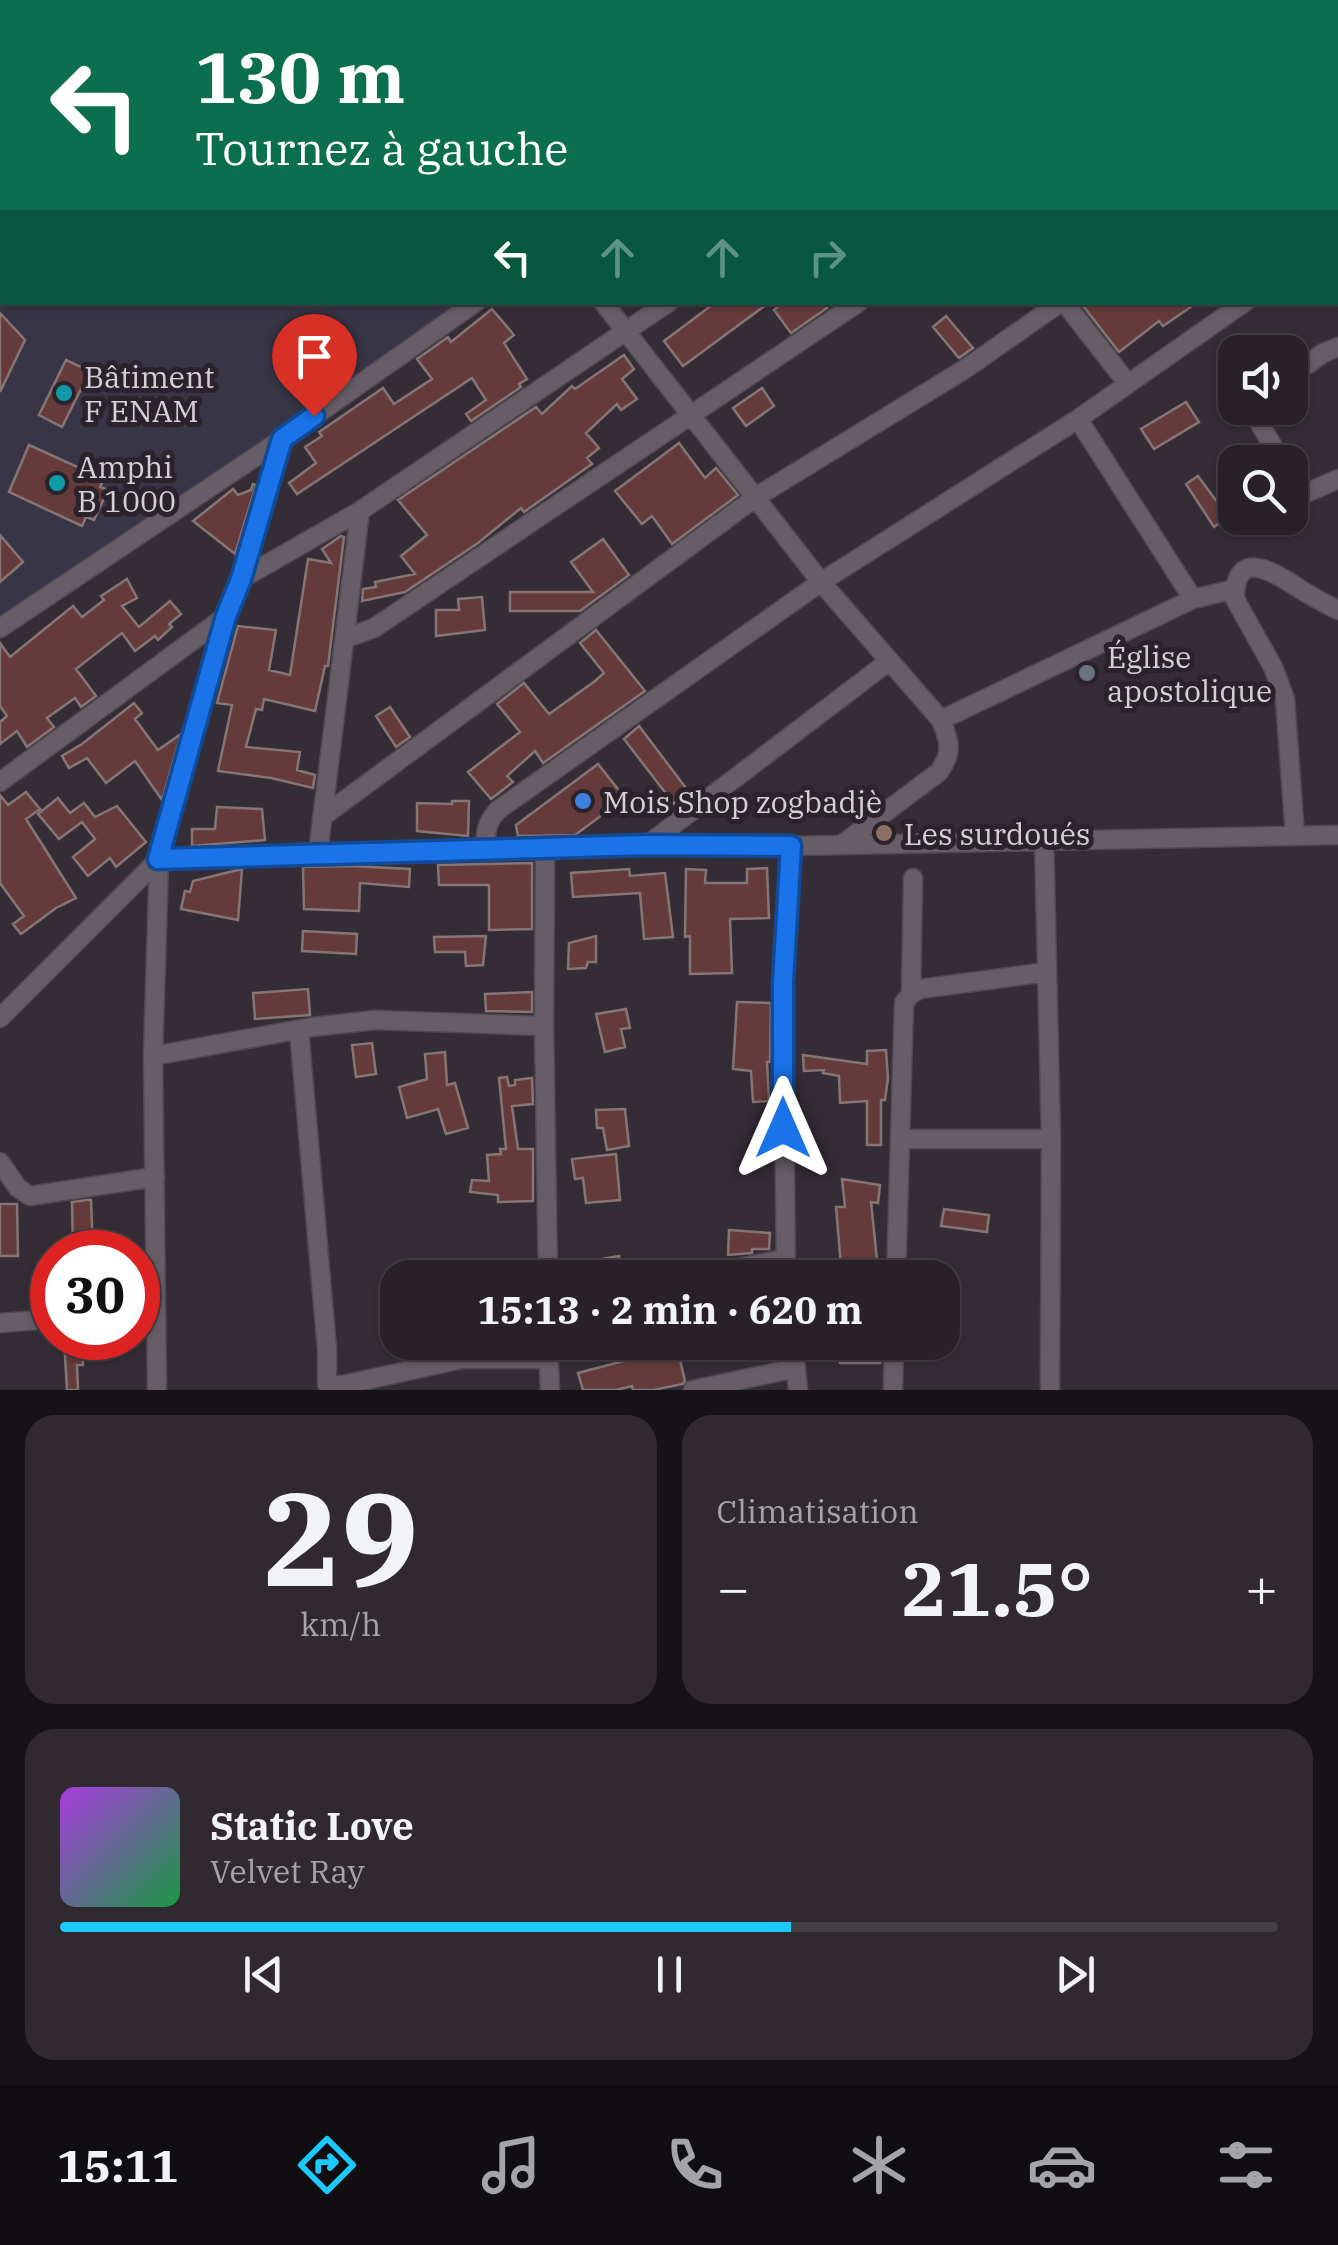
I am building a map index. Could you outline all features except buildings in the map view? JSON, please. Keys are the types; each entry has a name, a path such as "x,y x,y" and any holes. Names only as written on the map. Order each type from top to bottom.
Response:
{"street":[{"path":"0,628 282,439 472,305"},
{"path":"606,305 821,582 941,720 951,742 949,758 939,772 843,843"},
{"path":"241,579 360,510 664,305"},
{"path":"346,638 374,628 855,305"},
{"path":"322,817 756,496 965,369 1058,305"},
{"path":"1064,305 1128,384"},
{"path":"486,850 488,821 498,810 821,582 1078,419 1242,305"},
{"path":"1308,366 1338,347"},
{"path":"1078,419 1193,599"},
{"path":"152,1230 158,859 226,616 241,579 282,439"},
{"path":"1308,492 1338,479"},
{"path":"318,853 360,510"},
{"path":"1295,836 1285,699 1273,667 1235,599 1235,589 1242,574 1254,567 1272,569 1338,610"},
{"path":"941,720 1193,599 1235,589"},
{"path":"0,782 226,616"},
{"path":"646,845 888,662"},
{"path":"2,1011 158,859 646,845 791,846 1338,835"},
{"path":"1044,839 1051,1139 1050,1390"},
{"path":"785,1260 783,982 791,846"},
{"path":"545,849 548,1260"},
{"path":"911,994 913,878"},
{"path":"897,1260 904,1004 920,989 1047,972"},
{"path":"153,1056 375,1020 544,1026"},
{"path":"299,1030 327,1384 343,1385 462,1360"},
{"path":"900,1139 1051,1139"},
{"path":"0,1162 18,1188 30,1196 155,1176"},
{"path":"0,1323 30,1321"},
{"path":"153,1360 157,1390"},
{"path":"548,1360 550,1390"},
{"path":"795,1360 798,1390"},
{"path":"893,1390 894,1360"},
{"path":"693,1390 796,1368"}],"shaded area":[{"path":"0,305 468,305 0,624"}],"place":[{"name":"Bâtiment F ENAM","path":"64,393"},
{"name":"Amphi B 1000","path":"57,483"},
{"name":"Église apostolique","path":"1087,673"},
{"name":"Mois Shop zogbadjè","path":"583,801"},
{"name":"Les surdoués","path":"884,833"}],"route":[{"path":"314,416 282,439 241,579 226,616 158,859 646,845 791,846 783,982 783,1128"}]}
